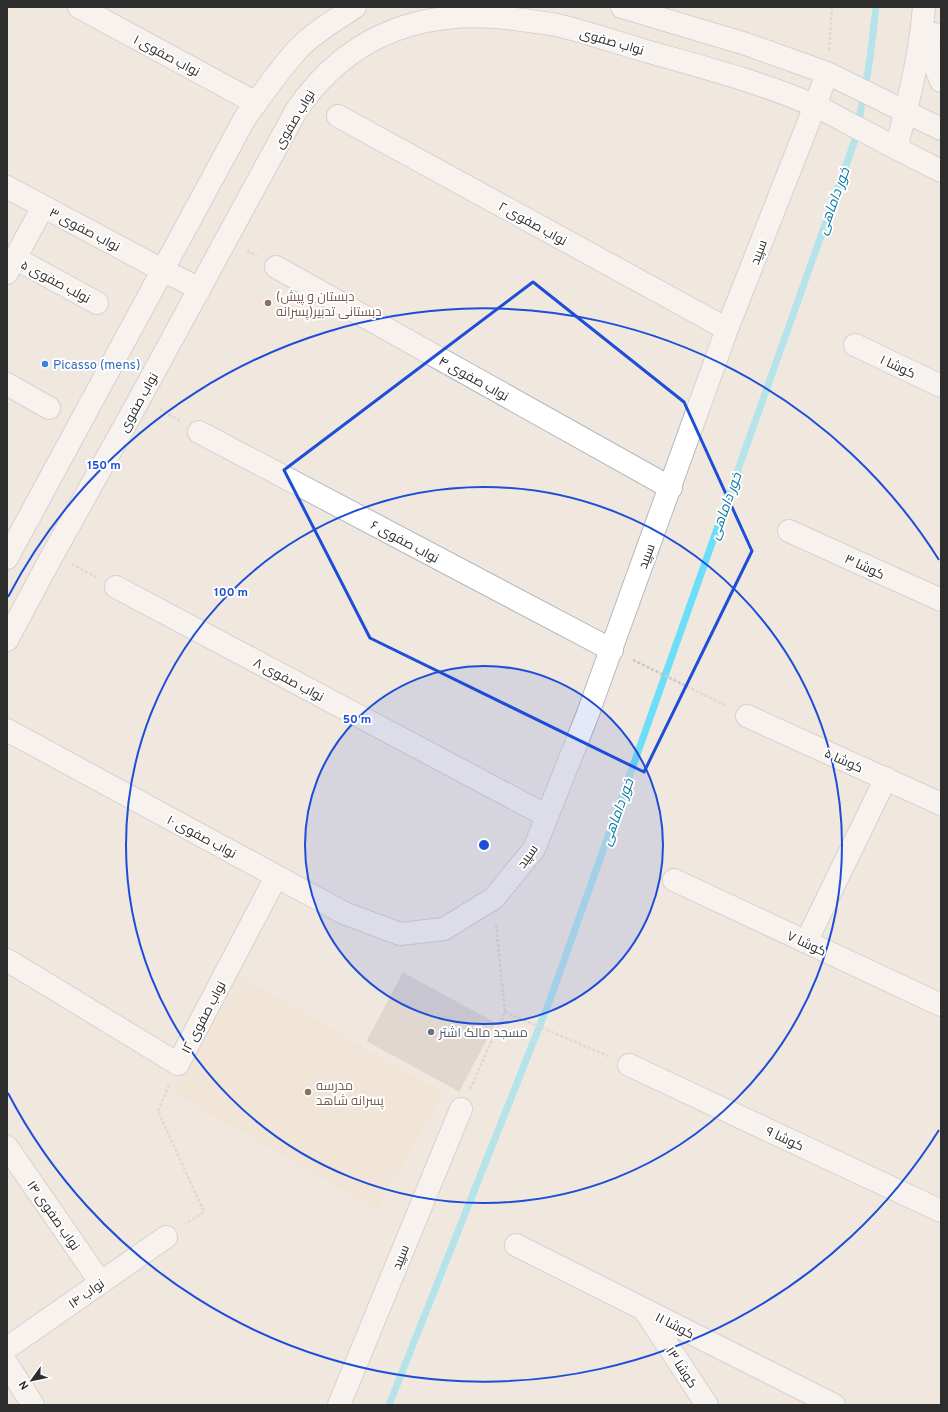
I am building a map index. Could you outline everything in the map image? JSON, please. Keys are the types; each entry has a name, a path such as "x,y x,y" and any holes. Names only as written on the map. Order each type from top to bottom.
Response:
{"street":[{"name":"نواب صفوی ۱","path":"79,7 256,103"},
{"path":"7,558 245,118 271,80 299,48 328,25 355,7"},
{"path":"622,7 746,44 835,76 941,128"},
{"path":"924,7 932,34 941,81"},
{"name":"نواب صفوی","path":"7,640 16,602 140,398 296,111 314,86 336,64 359,48 388,32 424,20 468,16 494,16 559,25 737,78 815,106 941,171"},
{"path":"890,145 900,108 932,34"},
{"name":"سپید","path":"400,934 444,929 494,898 534,849 612,650 727,329 815,106 835,76"},
{"name":"نواب صفوی ۲","path":"338,116 727,329"},
{"name":"نواب صفوی ۳","path":"7,187 200,289"},
{"path":"11,266 43,206"},
{"name":"نولب صفوی ۵","path":"11,266 97,303"},
{"name":"نواب صفوی ۴","path":"276,267 671,488"},
{"name":"کوشا ۱","path":"855,345 941,386"},
{"path":"7,384 49,408"},
{"name":"نواب صفوی ۶","path":"199,432 612,650"},
{"name":"کوشا ۳","path":"789,531 941,600"},
{"name":"نواب صفوی ۸","path":"116,587 547,816"},
{"name":"کوشا ۵","path":"747,716 941,804"},
{"name":"نواب صفوی ۱۰","path":"7,730 344,913 400,934"},
{"path":"806,942 886,778"},
{"name":"نواب صفوی ۱۲","path":"7,960 178,1064 276,876"},
{"name":"کوشا ۷","path":"674,880 941,1005"},
{"name":"کوشا ۹","path":"629,1065 941,1210"},
{"name":"سپید","path":"339,1405 461,1109"},
{"name":"نواب صفوی ۱۴","path":"7,1147 101,1283"},
{"name":"نواب ۱۴","path":"7,1348 166,1237"},
{"name":"کوشا ۱۱","path":"516,1245 834,1405"},
{"name":"کوشا ۱۳","path":"644,1309 707,1405"},
{"path":"7,1364 13,1380 33,1405"}],"path":[{"path":"832,7 835,76"},
{"path":"226,240 276,267"},
{"path":"140,398 199,432"},
{"path":"612,650 747,716"},
{"path":"461,1109 505,1012 494,898"},
{"path":"505,1012 629,1065"},
{"path":"166,1237 204,1212 158,1111 178,1064"}],"highlighted area":[{"path":"533,282 684,402 752,551 644,772 370,638 284,470"}],"shaded area":[{"name":"مدرسه پسرانه شاهد","path":"239,975 443,1093 377,1210 172,1092"}],"building":[{"name":"مسجد مالک اشتر","path":"403,973 495,1023 459,1091 367,1041"}],"waterway":[{"name":"خور داماهی","path":"389,1405 550,1000 856,137 870,59 876,7"}],"place":[{"name":"(دبستان و پیش دبستانی تدبیر(پسرانه","path":"268,303"},
{"name":"Picasso (mens)","path":"45,364"},
{"name":"مسجد مالک اشتر","path":"431,1032"},
{"name":"مدرسه پسرانه شاهد","path":"308,1092"}]}
